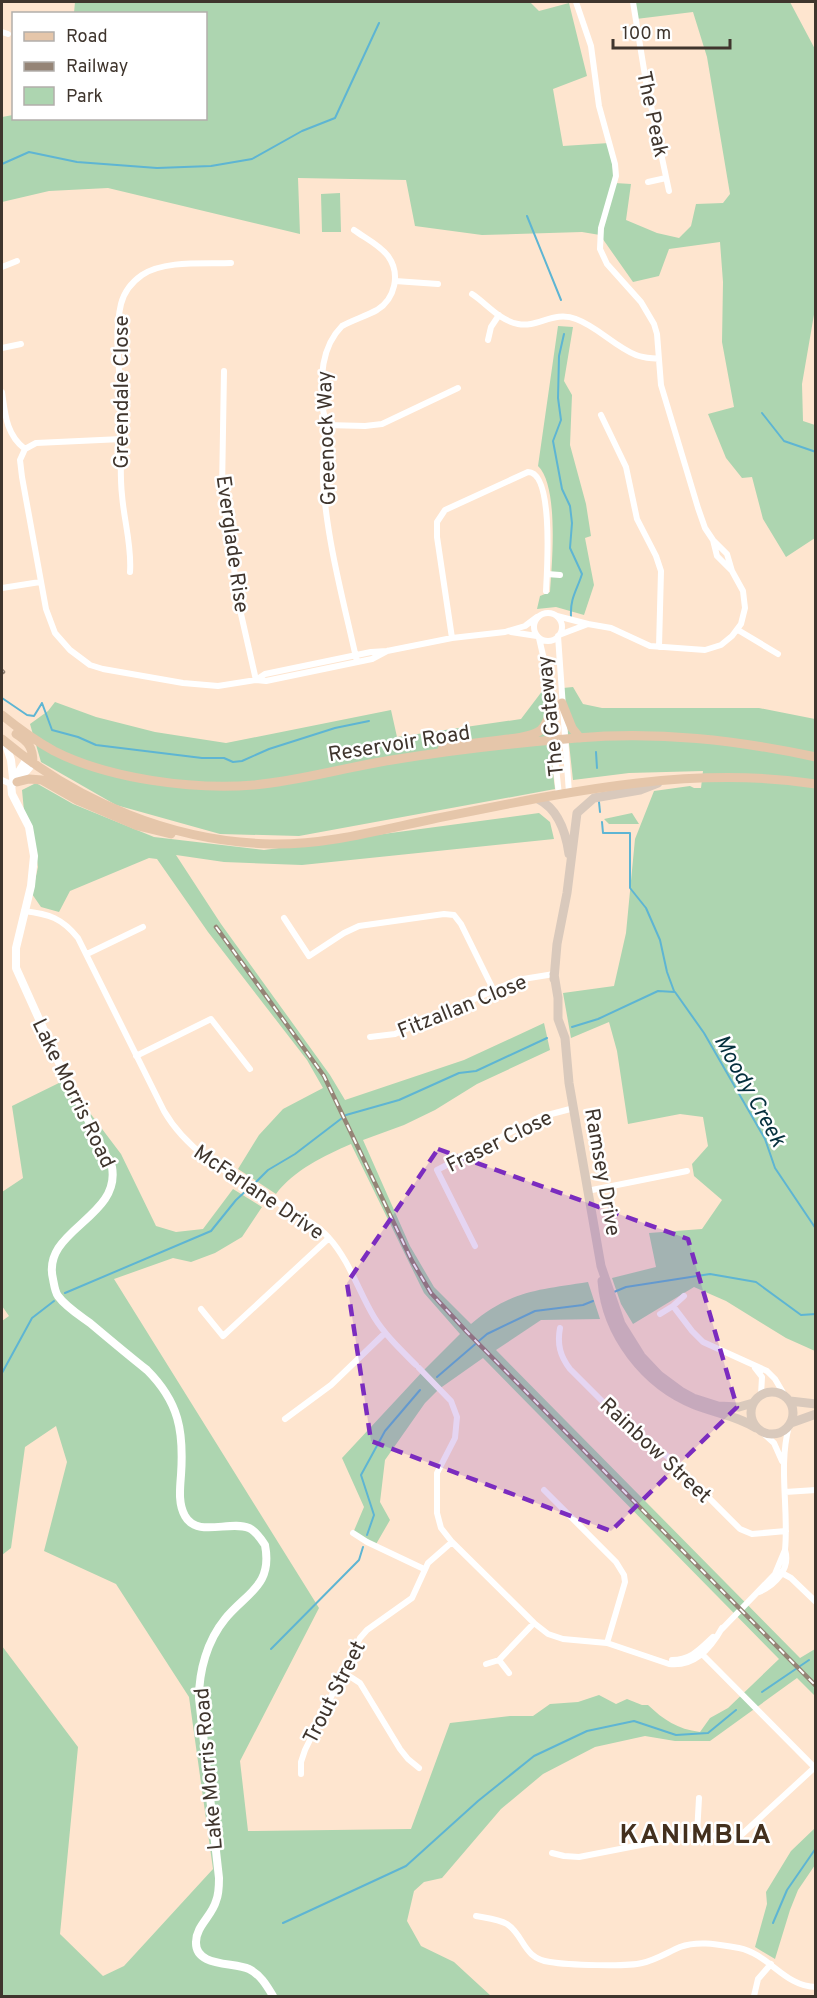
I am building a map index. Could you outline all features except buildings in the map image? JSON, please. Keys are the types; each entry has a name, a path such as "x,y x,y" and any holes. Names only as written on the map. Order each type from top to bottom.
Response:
{"main road":[{"path":"562,703 572,728 580,738"},
{"path":"429,754 455,744 534,734 547,723 550,713"},
{"name":"Reservoir Road","path":"2,715 55,751 111,771 136,777 201,785 227,786 279,782 429,754 580,738 658,735 705,738 816,757"},
{"path":"2,723 28,742 31,759"},
{"path":"3,741 79,792 140,819 203,837"},
{"path":"31,759 43,751 55,751"},
{"path":"14,783 29,779 42,780 77,800 138,826 164,833 243,843 283,844 315,842 569,793 665,780 747,777 816,784"},
{"name":"Ramsey Drive","path":"665,780 640,790 594,798 581,808 575,819 567,893 554,974 558,998 558,1019 566,1038 569,1083 601,1266 603,1297 612,1323 626,1349 661,1386 682,1400 743,1421 760,1430"},
{"name":"Ramsey Drive","path":"538,799 545,802 556,814 568,847 570,866"},
{"name":"Ramsey Drive","path":"601,1266 615,1310 627,1336 641,1356 659,1375 682,1392 705,1402 729,1407 753,1403"},
{"path":"816,1404 787,1399 773,1392 761,1395 753,1403 750,1416 760,1430 768,1434 780,1433 790,1425 816,1414"},
{"path":"787,1399 793,1412 790,1425"}],"street":[{"path":"256,681 265,674 356,654 504,632 525,626 537,617 549,613 571,621 611,628 640,642 659,647 705,650 721,645 738,630 744,616 744,600 740,583 717,556 713,540 705,528 698,508 661,385 657,333 649,314 607,264 600,249 601,228 616,176 615,164 599,106 591,46 576,2"},
{"name":"The Peak","path":"633,2 646,82 669,191"},
{"path":"648,182 666,178"},
{"path":"354,230 389,257 393,265 395,281 438,284"},
{"path":"2,267 18,261"},
{"name":"Greendale Close","path":"130,572 131,554 122,494 119,322 122,302 125,293 136,279 161,266 231,263"},
{"name":"Greenock Way","path":"357,662 340,584 325,497 323,462 326,425 323,407 323,360 327,345 342,326 384,304 390,298 395,281"},
{"path":"472,294 499,315 518,325 562,316 577,319 636,355 658,359"},
{"path":"488,340 491,327 499,315"},
{"path":"2,348 21,344"},
{"name":"Everglade Rise","path":"224,371 222,490 241,614 256,681"},
{"path":"326,425 382,424 458,388"},
{"path":"2,392 9,429 14,439 25,449"},
{"path":"601,415 626,467 637,519 659,563 662,581 659,647"},
{"path":"122,439 42,442 30,445 22,454 20,466 49,621 55,633 70,650 90,664 103,669 200,686 266,681 357,662 379,656 387,651"},
{"path":"452,638 436,528 441,515 446,510 522,473 534,472 541,483 547,522 546,591"},
{"path":"547,574 560,575"},
{"path":"2,588 40,582"},
{"path":"557,616 561,623 558,635"},
{"path":"537,617 534,625 538,637"},
{"path":"504,632 551,640 558,635 588,624"},
{"path":"738,630 778,654"},
{"name":"The Gateway","path":"558,635 569,793"},
{"name":"The Gateway","path":"538,637 545,663 559,795"},
{"name":"Lake Morris Road","path":"3,741 11,760 14,783 12,794 29,827 34,856 30,886 16,948 16,968 57,1059 112,1167 114,1178 106,1199 60,1245 53,1259 51,1274 57,1295 147,1370 160,1383 175,1407 180,1431 182,1461 180,1493 185,1516 191,1523 201,1527 250,1528 265,1545 266,1569 256,1588 225,1618 211,1639 199,1679 199,1698 219,1878 216,1902 198,1931 195,1943 202,1957 251,1970 260,1977 273,1996"},
{"path":"2,780 14,783 31,759"},
{"name":"McFarlane Drive","path":"24,911 44,914 61,921 87,954 164,1112 178,1133 201,1155 320,1228 329,1238 385,1333 451,1401 457,1417 455,1438 437,1473 437,1513 441,1528 452,1542 534,1623 555,1637 607,1643 659,1660 682,1659 701,1652"},
{"path":"284,918 309,956 344,933 359,927 444,914 454,915 461,924 493,989"},
{"path":"87,954 143,927"},
{"name":"Fitzallan Close","path":"370,1037 394,1034 493,989 527,978 554,974"},
{"path":"136,1056 211,1018 249,1068"},
{"name":"Fraser Close","path":"475,1246 437,1170 540,1117 574,1108"},
{"path":"587,1191 687,1172"},
{"path":"201,1310 223,1336 329,1238"},
{"path":"660,1314 684,1296"},
{"path":"673,1306 703,1342 771,1374 787,1399"},
{"name":"Rainbow Street","path":"560,1328 558,1346 570,1369 637,1436 667,1456 740,1529 752,1534 786,1531"},
{"path":"285,1419 331,1385 385,1333"},
{"path":"754,1366 762,1377 761,1395"},
{"path":"701,1652 759,1592 770,1587 787,1556 783,1464 784,1446 790,1425"},
{"path":"760,1430 774,1443 783,1464"},
{"path":"544,1490 616,1562 624,1575 625,1582 607,1643"},
{"path":"785,1492 816,1490"},
{"path":"353,1533 424,1569"},
{"name":"Trout Street","path":"301,1774 303,1754 363,1634 412,1598 424,1569 452,1542"},
{"path":"780,1572 791,1578 816,1602"},
{"path":"486,1664 499,1660 534,1623"},
{"path":"718,1668 711,1652 722,1628"},
{"path":"701,1652 716,1640"},
{"path":"552,1853 579,1857 697,1834 733,1839 742,1836 815,1768 701,1652"},
{"path":"499,1660 509,1673"},
{"path":"343,1672 360,1683 405,1756 419,1768"},
{"path":"697,1834 699,1798"},
{"path":"476,1916 505,1923 529,1952 539,1959 552,1962 635,1965 662,1957 681,1947 698,1943 756,1953 794,1982 807,1987 816,1987"},
{"path":"753,1996 758,1979 771,1964"}],"highlighted area":[{"path":"438,1149 688,1239 737,1407 611,1531 371,1441 347,1283"}],"green space":[{"path":"75,2 530,2 539,11 569,3 587,76 553,89 563,146 609,143 615,183 631,184 626,220 657,233 679,238 691,226 696,204 723,203 730,194 707,57 693,12 636,19 632,2 790,2 816,51 816,303 802,384 803,421 815,425 815,538 786,557 763,519 752,477 742,478 726,458 708,414 734,407 722,342 723,282 720,242 669,249 659,276 633,282 600,235 582,232 482,235 415,226 406,180 298,178 300,234 108,188 49,191 2,202 2,117 12,115 12,120 207,120 207,12 74,12"},
{"path":"340,193 341,232 322,232 321,194"},
{"path":"558,326 573,327 564,381 572,395 570,445 586,504 591,536 585,538 594,585 584,615 556,607 537,609 540,596 550,592 553,545 552,507 545,476 538,466"},
{"path":"573,687 583,704 602,708 759,708 815,719 815,1351 786,1338 726,1301 694,1287 633,1324 621,1304 612,1278 656,1267 649,1233 702,1229 722,1200 694,1176 692,1164 708,1146 703,1117 680,1114 628,1124 617,1051 609,1022 571,1038 563,993 614,986 626,933 635,839 654,791 690,786 701,788 703,771 629,773 573,780 563,688"},
{"path":"543,690 555,789 299,836 220,834 116,805 41,762 30,724 48,711 55,702 96,717 155,732 226,743 391,710 397,737 521,719"},
{"path":"36,783 73,804 154,837 264,850 539,813 550,822 554,839 302,865 224,862 176,855 221,924 330,1075 345,1100 464,1060 544,1023 550,1050 477,1084 435,1110 404,1125 363,1140 410,1246 434,1287 471,1324 499,1304 526,1293 588,1282 600,1319 541,1320 496,1350 800,1658 815,1649 815,1696 797,1678 710,1741 675,1741 645,1736 595,1747 543,1774 501,1809 442,1878 424,1882 414,1891 407,1921 421,1946 454,1962 491,1996 2,1996 2,1646 78,1747 60,1934 103,1976 124,1966 213,1869 189,1697 116,1584 44,1551 67,1462 56,1426 25,1447 11,1548 2,1555 2,1321 9,1316 2,1306 2,1192 23,1178 12,1106 65,1080 121,1154 156,1226 176,1232 203,1229 233,1189 262,1207 242,1237 215,1253 191,1262 173,1258 114,1279 319,1608 240,1761 248,1831 411,1829 450,1723 510,1716 533,1716 550,1704 578,1702 599,1695 616,1704 627,1699 648,1705 671,1723 684,1729 700,1732 710,1718 728,1708 779,1659 483,1358 439,1389 425,1403 385,1460 380,1502 390,1520 375,1546 353,1533 364,1507 342,1458 460,1334 424,1293 351,1144 301,1171 283,1185 276,1194 238,1169 259,1135 283,1109 323,1088 307,1060 208,932 157,859 149,858 70,891 59,912 41,907 32,894 38,867 32,831 24,811 22,790"},
{"path":"632,813 639,824 609,824 604,819"},
{"path":"815,1828 815,1865 798,1890 775,1959 755,1947 767,1904 766,1892 791,1851"}],"waterway":[{"path":"2,164 29,152 77,162 157,168 211,166 252,159 302,131 335,118 379,23"},
{"path":"527,216 561,300"},
{"path":"564,334 559,356 558,398 561,420 553,441 562,489 570,506 572,523 570,548 582,574 573,599 571,616"},
{"path":"762,413 784,441 816,452"},
{"path":"2,698 27,715 34,716 42,703"},
{"path":"42,703 52,730 96,745 202,758 224,758 233,762 242,761 269,749 335,728 369,721"},
{"path":"596,752 597,768"},
{"path":"599,802 600,812"},
{"path":"602,822 603,833 630,833 630,888 646,908 660,940 674,991"},
{"name":"Moody Creek","path":"572,1027 598,1019 658,991 675,992 704,1033 765,1139 775,1168 816,1229"},
{"path":"253,1185 268,1170 295,1154 346,1115 399,1100 459,1073 476,1071 547,1038"},
{"path":"65,1293 211,1231 248,1189"},
{"path":"614,1292 626,1287 710,1274 756,1282 801,1315 816,1314"},
{"path":"2,1373 32,1318 54,1301"},
{"path":"437,1377 487,1334 535,1311 583,1305 593,1301"},
{"path":"367,1535 374,1515 361,1475 385,1431 420,1390"},
{"path":"271,1649 359,1560 363,1547"},
{"path":"762,1692 809,1660"},
{"path":"283,1923 406,1866 478,1801 534,1756 587,1731 634,1721 676,1735 708,1733 736,1710"},
{"path":"773,1923 787,1890 816,1848"}],"railway":[{"path":"216,927 324,1076 412,1261 431,1293 816,1686"}],"district":[{"name":"KANIMBLA","path":"696,1834"}]}
